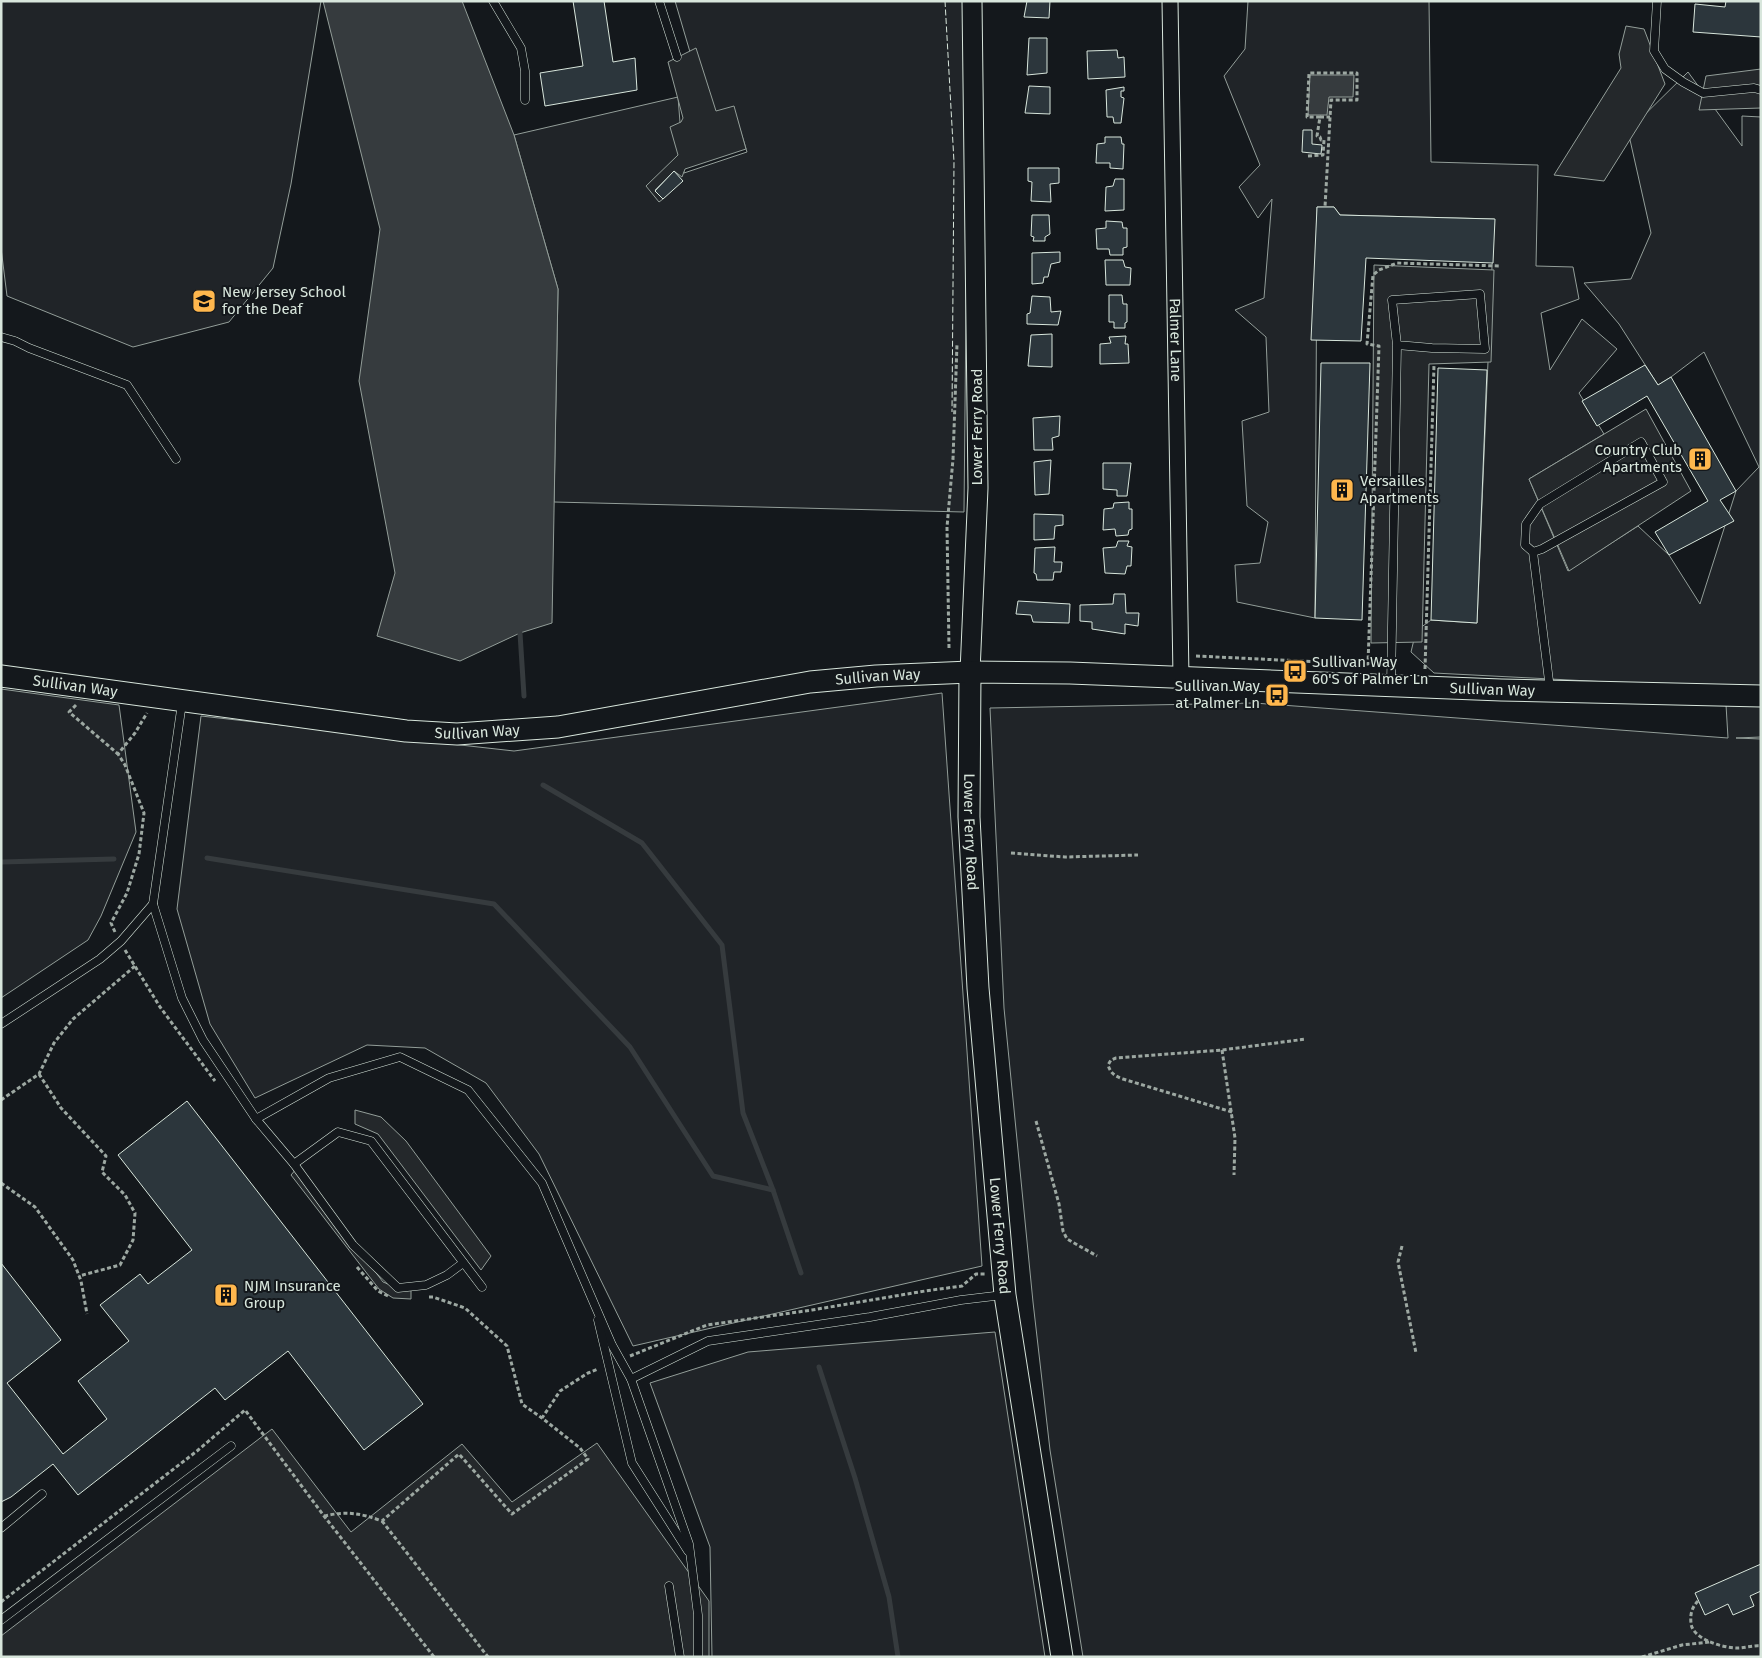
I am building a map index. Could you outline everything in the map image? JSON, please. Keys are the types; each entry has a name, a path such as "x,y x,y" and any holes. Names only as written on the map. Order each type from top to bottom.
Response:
{"main road":[{"name":"Sullivan Way","path":"1,676 406,731 457,734 558,727 810,682 876,676 970,672 1043,672 1391,686 1761,696"},
{"name":"Lower Ferry Road","path":"970,672 969,817 974,929 1005,1295 1062,1657"}],"street":[{"name":"Lower Ferry Road","path":"970,672 978,488 972,1"},
{"name":"Palmer Lane","path":"1170,1 1181,677"}],"lane":[{"path":"493,1 521,48 525,71 525,100"},
{"path":"659,1 677,57"},
{"path":"1656,1 1654,51 1665,69 1703,93 1754,88 1761,90"},
{"path":"1391,686 1397,345 1392,300 1480,294 1486,348 1432,348 1397,345"},
{"path":"1,337 127,385 176,459"},
{"path":"1533,552 1556,542 1663,482 1641,442 1540,504 1526,524 1525,545 1533,552 1550,690"},
{"path":"182,701 153,904 182,998 202,1040 256,1119 294,1164 353,1245 398,1288 426,1285 447,1275 463,1263"},
{"path":"1,1024 100,959 121,941 153,904"},
{"path":"256,1119 329,1078 400,1057 468,1090 542,1183 612,1344 630,1379 689,1544 698,1614 698,1657"},
{"path":"294,1164 338,1132 371,1141 482,1287"},
{"path":"630,1379 708,1341 961,1300 1005,1295"},
{"path":"594,1303 607,1366 632,1462 690,1555"},
{"path":"1,1620 231,1446"},
{"path":"1,1528 42,1494"},
{"path":"669,1586 680,1657"}],"path":[{"path":"1325,207 1326,155 1330,117 1331,100 1357,100 1356,73 1309,73 1307,117 1330,117"},
{"path":"1320,118 1317,136 1324,140 1326,155"},
{"path":"1308,156 1326,155"},
{"path":"1358,664 1368,664 1378,346 1367,344 1373,275 1379,270 1396,263 1500,266"},
{"path":"948,648 947,527 954,459 957,344"},
{"path":"1424,669 1434,365"},
{"path":"1180,656 1348,664"},
{"path":"94,689 68,712 118,754 144,813 139,854 130,885 110,923 160,1007 217,1085"},
{"path":"118,754 147,715 151,697"},
{"path":"1011,854 1065,857 1138,855"},
{"path":"1,1100 39,1074 54,1043 73,1019 135,966"},
{"path":"1232,1112 1115,1076 1110,1071 1108,1065 1111,1060 1116,1058 1222,1050 1306,1039"},
{"path":"1222,1050 1236,1138 1234,1175"},
{"path":"39,1074 61,1108 106,1156 102,1172 125,1195 135,1213 133,1240 120,1265 79,1276"},
{"path":"1036,1121 1058,1204 1063,1231 1067,1239 1097,1256"},
{"path":"1,1183 35,1207 73,1260 79,1276 87,1314"},
{"path":"1402,1246 1398,1262 1416,1353"},
{"path":"356,1266 378,1291 393,1298"},
{"path":"426,1298 433,1297 465,1308 507,1346 522,1404 542,1418"},
{"path":"1,1602 189,1456 245,1410 324,1516 434,1657"},
{"path":"382,1521 488,1657"},
{"path":"1698,1601 1694,1604 1690,1615 1692,1627 1697,1634 1711,1642 1731,1647 1761,1646"},
{"path":"1642,1657 1682,1645 1711,1642"}],"shaded area":[{"path":"1,1 321,1 291,184 273,268 229,322 133,347 7,296 1,248"},
{"path":"323,1 462,1 514,135 558,289 552,623 520,633 460,661 377,636 395,573 359,381 380,229"},
{"path":"675,1 969,1 964,512 554,502 558,289 514,135 678,97 684,173 747,152 735,113 710,120"},
{"path":"1248,1 1429,1 1431,162 1538,165 1536,266 1573,267 1579,299 1541,313 1550,370 1582,319 1617,349 1579,393 1604,434 1529,479 1568,571 1638,526 1669,555 1700,604 1736,491 1759,467 1704,352 1658,385 1619,324 1584,283 1631,279 1651,233 1628,131 1688,72 1742,146 1742,116 1761,117 1761,737 1736,738 1761,739 1761,1657 1083,1657 1050,1450 1033,1302 1004,1008 990,708 1254,703 1728,738 1725,688 1434,673 1411,652 1416,631 1431,620 1477,623 1494,219 1340,215 1334,207 1317,207 1315,618 1237,602 1235,565 1260,563 1268,522 1247,506 1242,421 1269,412 1266,337 1235,310 1264,298 1272,199 1258,218 1239,187 1260,165 1224,76 1245,49"},
{"path":"1626,26 1644,29 1665,84 1604,181 1554,175 1621,68 1619,54"},
{"path":"696,48 716,111 734,106 746,149 685,169 682,177 674,171 655,190 663,199 659,202 646,186 678,155 670,127 681,122 683,118 668,62"},
{"path":"1761,69 1761,108 1699,110 1706,76"},
{"path":"1310,75 1354,75 1353,97 1329,97 1327,115 1308,115"},
{"path":"1374,265 1494,270 1491,362 1429,364 1422,642 1371,643"},
{"path":"1646,409 1691,491 1569,571 1529,479"},
{"path":"1,689 119,705 136,832 101,916 88,940 1,998"},
{"path":"942,693 982,1266 633,1346 539,1154 486,1083 425,1048 367,1045 255,1098 210,1024 177,909 201,716 514,751"},
{"path":"355,1110 381,1117 406,1141 491,1256 481,1270 378,1134 355,1124"},
{"path":"297,1168 383,1282 398,1288 411,1290 411,1299 393,1298 379,1289 291,1175"},
{"path":"995,1332 1045,1657 712,1657 710,1547 650,1383 748,1352"},
{"path":"272,1429 351,1532 462,1444 512,1502 597,1443 709,1601 709,1657 1,1657 1,1636"}],"building":[{"path":"573,1 604,1 613,62 635,58 637,90 545,106 540,73 583,66"},
{"path":"1027,1 1050,1 1049,18 1024,17"},
{"path":"1726,1 1761,1 1761,37 1693,32 1695,4 1725,7"},
{"path":"1029,38 1047,38 1047,73 1027,75"},
{"path":"1117,50 1118,58 1124,57 1125,77 1088,79 1087,51"},
{"path":"1029,86 1050,87 1050,114 1025,113"},
{"path":"1124,87 1124,91 1121,91 1121,97 1124,98 1121,123 1114,123 1113,117 1107,117 1106,90"},
{"path":"1303,130 1312,130 1312,144 1322,145 1321,154 1302,152"},
{"path":"1105,137 1121,137 1122,144 1124,144 1123,169 1110,168 1110,163 1096,163 1097,144 1105,143"},
{"path":"1028,168 1059,168 1059,183 1050,184 1051,202 1031,201 1032,182 1028,181"},
{"path":"674,171 683,181 663,199 655,191"},
{"path":"1115,179 1124,179 1124,210 1105,211 1106,187 1113,186"},
{"path":"1317,207 1334,207 1340,215 1495,219 1493,263 1366,258 1361,341 1311,340"},
{"path":"1032,215 1049,215 1050,234 1045,237 1045,241 1033,241 1034,237 1031,236"},
{"path":"1106,221 1122,222 1123,228 1127,228 1127,247 1123,248 1123,255 1110,255 1109,249 1097,249 1096,229 1106,228"},
{"path":"1060,252 1060,262 1051,264 1048,277 1044,277 1043,283 1032,284 1032,253"},
{"path":"1105,260 1123,260 1125,267 1131,268 1130,285 1106,285"},
{"path":"1109,295 1122,295 1123,304 1127,304 1125,328 1114,328 1114,322 1109,322"},
{"path":"1032,296 1050,297 1051,312 1061,311 1058,325 1027,324 1027,314 1030,313"},
{"path":"1052,334 1052,367 1028,366 1031,335"},
{"path":"1126,336 1125,344 1128,344 1129,363 1100,364 1100,344 1111,343 1109,337"},
{"name":"Versailles Apartments","path":"1321,363 1370,363 1362,620 1315,618"},
{"name":"Country Club Apartments","path":"1645,365 1658,385 1671,377 1736,491 1720,500 1734,521 1669,555 1655,532 1708,501 1647,396 1597,426 1582,401"},
{"name":"Versailles Apartments","path":"1438,368 1487,370 1477,623 1431,620"},
{"path":"1060,416 1059,436 1052,438 1053,450 1034,450 1033,418"},
{"path":"1051,460 1049,494 1035,495 1034,462"},
{"path":"1103,463 1131,463 1127,496 1117,496 1117,490 1103,489"},
{"path":"1129,502 1129,509 1132,509 1132,529 1129,530 1128,535 1116,536 1115,529 1103,530 1104,509 1113,508 1114,503"},
{"path":"1034,514 1063,515 1063,525 1055,526 1054,539 1034,540"},
{"path":"1118,541 1129,541 1127,546 1132,547 1131,566 1127,566 1125,574 1105,573 1103,548 1116,547"},
{"path":"1055,547 1054,562 1062,562 1061,572 1054,572 1053,580 1037,580 1034,573 1035,548"},
{"path":"1114,594 1125,594 1126,613 1139,613 1138,626 1125,624 1125,634 1092,629 1092,622 1080,621 1080,605 1113,604"},
{"path":"1018,601 1070,604 1069,623 1033,622 1031,615 1016,614"},
{"name":"NJM Insurance Group","path":"187,1101 423,1404 364,1450 288,1351 225,1400 215,1388 78,1495 53,1464 11,1497 1,1502 1,1263 61,1340 7,1383 63,1454 107,1419 78,1381 129,1341 100,1305 140,1274 148,1284 192,1250 118,1155"},
{"path":"1761,1564 1761,1591 1750,1596 1754,1606 1733,1615 1728,1604 1705,1615 1695,1593"}],"waterway":[{"path":"520,633 524,696"},
{"path":"543,785 642,843 722,945 743,1113 773,1190 801,1273"},
{"path":"207,858 494,904 630,1047 713,1176 773,1190"},
{"path":"1,862 114,859"},
{"path":"819,1367 855,1478 889,1597 898,1657"}],"fence":[{"path":"945,1 954,162 952,412"}],"place":[{"name":"New Jersey School for the Deaf","path":"204,301"},
{"name":"Country Club Apartments","path":"1700,459"},
{"name":"Versailles Apartments","path":"1342,490"},
{"name":"Sullivan Way 60'S of Palmer Ln","path":"1295,671"},
{"name":"Sullivan Way at Palmer Ln","path":"1277,695"},
{"name":"NJM Insurance Group","path":"226,1295"}]}
